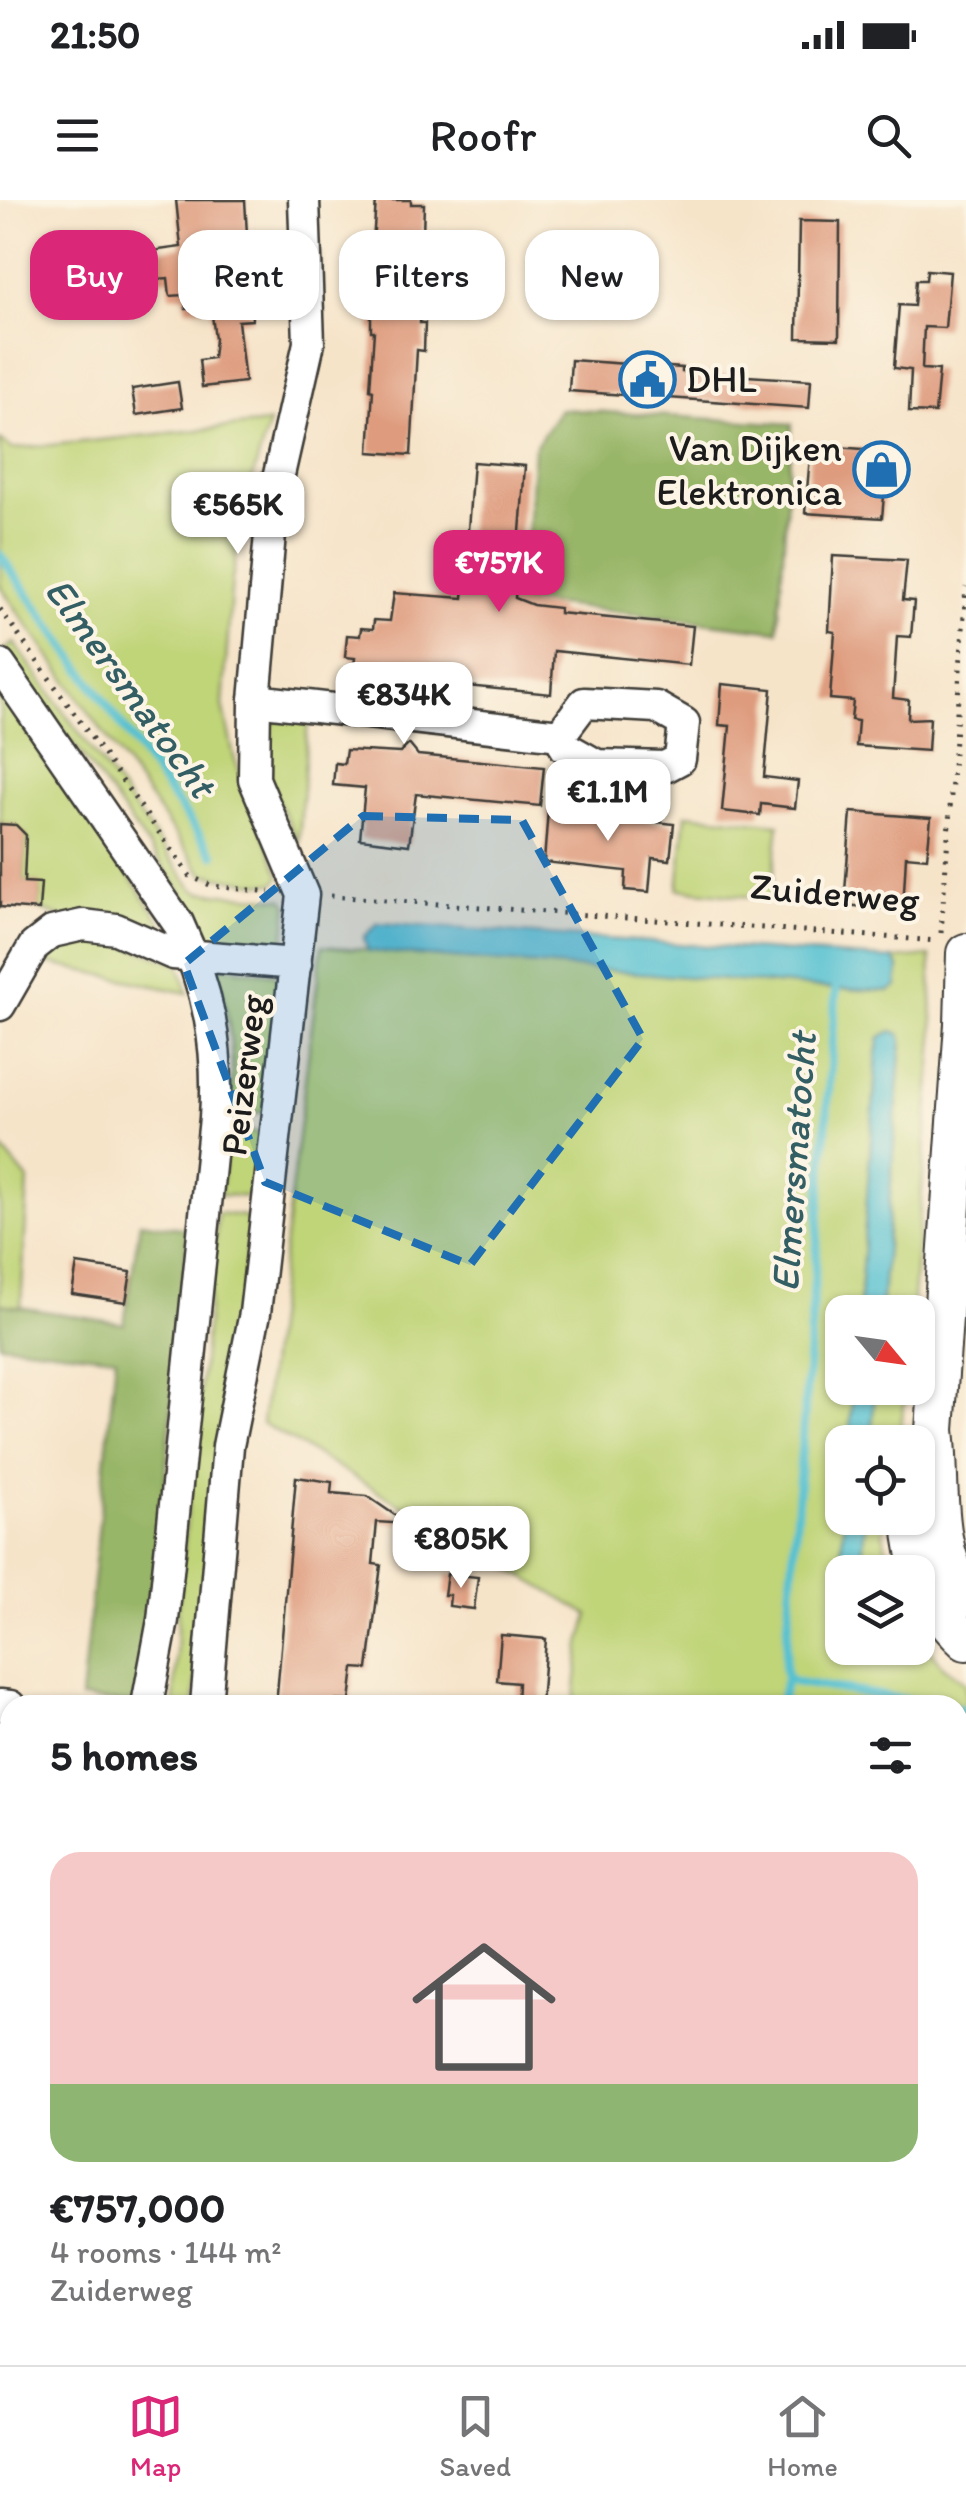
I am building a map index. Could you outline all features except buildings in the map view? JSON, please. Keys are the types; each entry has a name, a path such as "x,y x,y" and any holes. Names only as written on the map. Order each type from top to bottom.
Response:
{"main road":[{"path":"960,948 964,1024 935,1430 940,1532 953,1575 966,1596"},
{"path":"914,1535 919,1568 929,1593 966,1641"}],"street":[{"path":"304,200 309,343 274,501 255,700 254,778 304,895"},
{"name":"Peizerweg","path":"0,665 160,892 194,956 213,1021 217,1082 163,1620 148,1695"},
{"path":"255,700 560,735"},
{"name":"Peizerweg","path":"207,1695 228,1446 255,1313 304,895"},
{"path":"0,1005 34,946 52,932 68,928 116,929 161,951 296,964"},
{"name":"Peizerweg","path":"163,1620 168,1695"}],"path":[{"path":"0,609 190,876 212,886 304,895"},
{"name":"Zuiderweg","path":"304,895 600,914 960,948"}],"highlighted area":[{"path":"363,816 522,820 643,1039 470,1265 265,1182 184,964"}],"green space":[{"path":"560,409 792,424 778,631 523,601 534,448"},
{"path":"269,423 250,486 232,579 223,705 234,757 280,876 275,883 262,884 203,874 0,586 0,440 12,449"},
{"path":"14,643 192,888 200,892 284,899 288,905 284,944 280,948 212,950 181,891 5,649"},
{"path":"0,691 160,920 172,946 39,909 41,887 24,882 26,835 19,834 16,825 0,823"},
{"path":"287,718 308,720 299,843 277,799 267,759 267,724"},
{"path":"686,814 779,824 771,899 678,889"},
{"path":"91,933 179,964 188,993 37,961 42,948"},
{"path":"322,946 889,991 897,987 899,967 894,959 930,956 934,1039 913,1295 825,1295 825,1405 904,1405 901,1425 825,1425 825,1535 884,1535 887,1555 825,1555 825,1665 935,1665 935,1655 966,1683 966,1695 575,1695 589,1615 262,1423"},
{"path":"216,966 274,974 279,981 265,1110 258,1113 230,1112 230,1038"},
{"path":"228,1129 261,1136 255,1195 251,1197 220,1195"},
{"path":"0,1146 28,1180 21,1307 0,1304"},
{"path":"218,1213 243,1216 251,1221 195,1695 174,1695 178,1606"},
{"path":"140,1222 188,1229 154,1603 139,1695 81,1695 116,1357 0,1344 0,1304 124,1324"}],"water":[{"path":"378,923 894,959 899,967 897,987 889,991 835,989 368,951 364,937"},
{"path":"892,1031 900,1034 902,1041 882,1295 860,1295 877,1053 880,1037"},
{"path":"852,1405 874,1405 872,1425 850,1425"},
{"path":"843,1535 864,1535 862,1555 841,1555"}],"waterway":[{"name":"Elmersmatocht","path":"0,555 214,855"},
{"name":"Elmersmatocht","path":"837,980 785,1668 787,1677 795,1682 876,1695"},
{"path":"782,1695 787,1677"}],"place":[{"name":"DHL","path":"647,379"},
{"name":"Van Dijken Elektronica","path":"881,470"}]}
